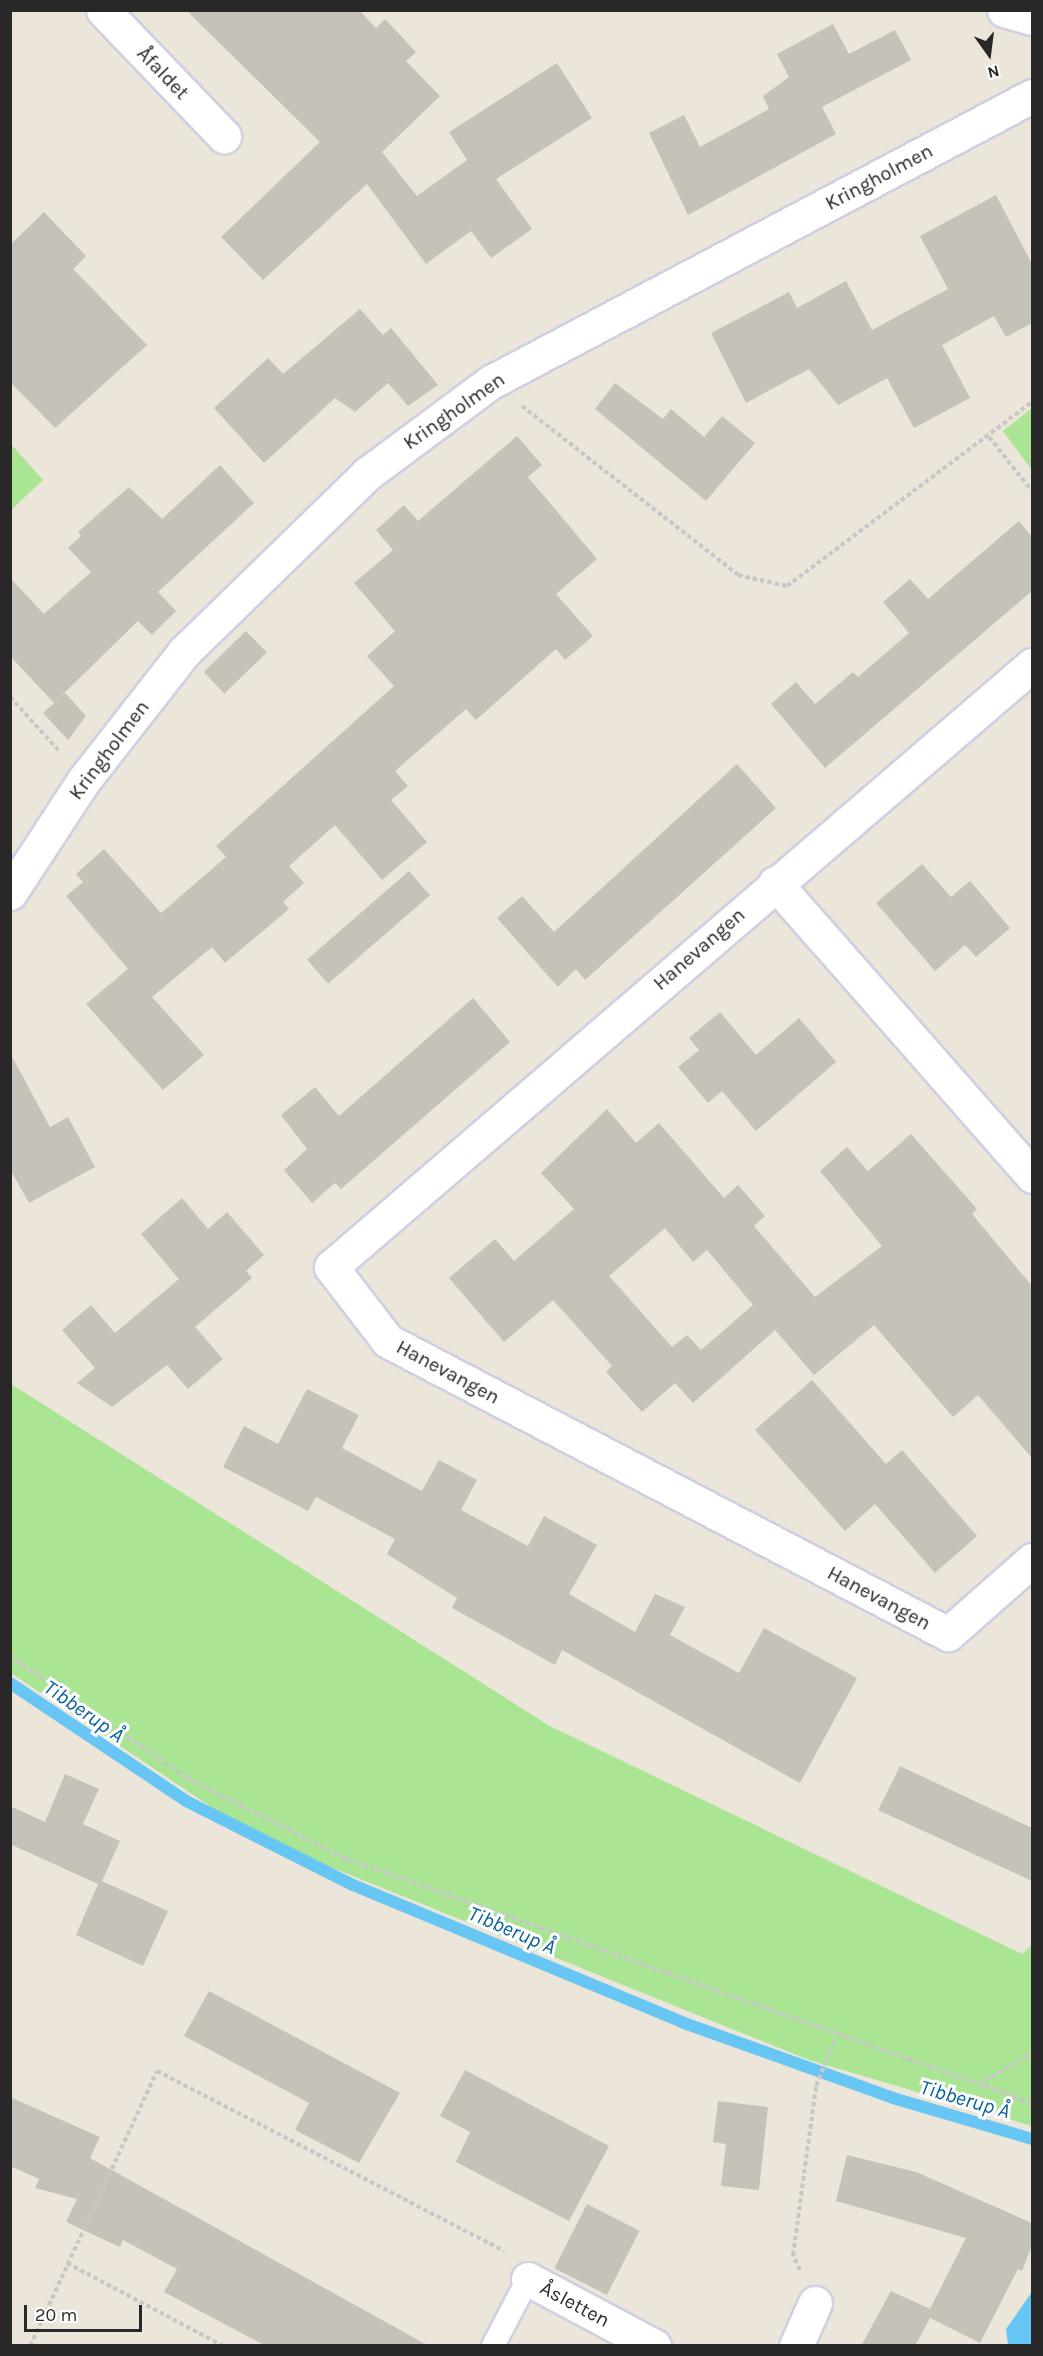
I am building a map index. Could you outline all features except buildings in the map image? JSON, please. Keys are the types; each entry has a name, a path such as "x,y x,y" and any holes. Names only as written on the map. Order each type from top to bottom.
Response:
{"street":[{"name":"Åfaldet","path":"103,10 224,136"},
{"path":"1004,10 1032,18"},
{"name":"Kringholmen","path":"10,893 84,780 209,628 367,474 491,382 1032,96"},
{"name":"Hanevangen","path":"1032,665 775,883 331,1267 388,1341 948,1634 1032,1560"},
{"path":"775,883 1032,1176"},
{"name":"Åsletten","path":"528,2279 654,2346"},
{"path":"796,2346 815,2303"}],"lane":[{"path":"493,2346 528,2279"}],"path":[{"path":"491,382 738,575 787,586 989,437 1032,402"},
{"path":"989,437 1032,491"},
{"path":"10,697 84,780"},
{"path":"10,1656 187,1778 342,1857 836,2037 1032,2103"},
{"path":"815,2303 793,2255 816,2086 836,2037"},
{"path":"978,2084 1032,2053"},
{"path":"30,2346 157,2071 520,2259 528,2279"},
{"path":"67,2263 223,2346"}],"green space":[{"path":"1032,408 1032,470 1003,431"},
{"path":"10,443 43,480 11,510 10,510"},
{"path":"11,1384 548,1725 1022,1954 1032,1945 1032,2126 809,2060 256,1837 11,1673"}],"water":[{"path":"1032,2292 1032,2345 1008,2345 1006,2329"}],"waterway":[{"name":"Tibberup Å","path":"10,1683 186,1801 353,1885 684,2023 893,2098 1032,2139"}]}
